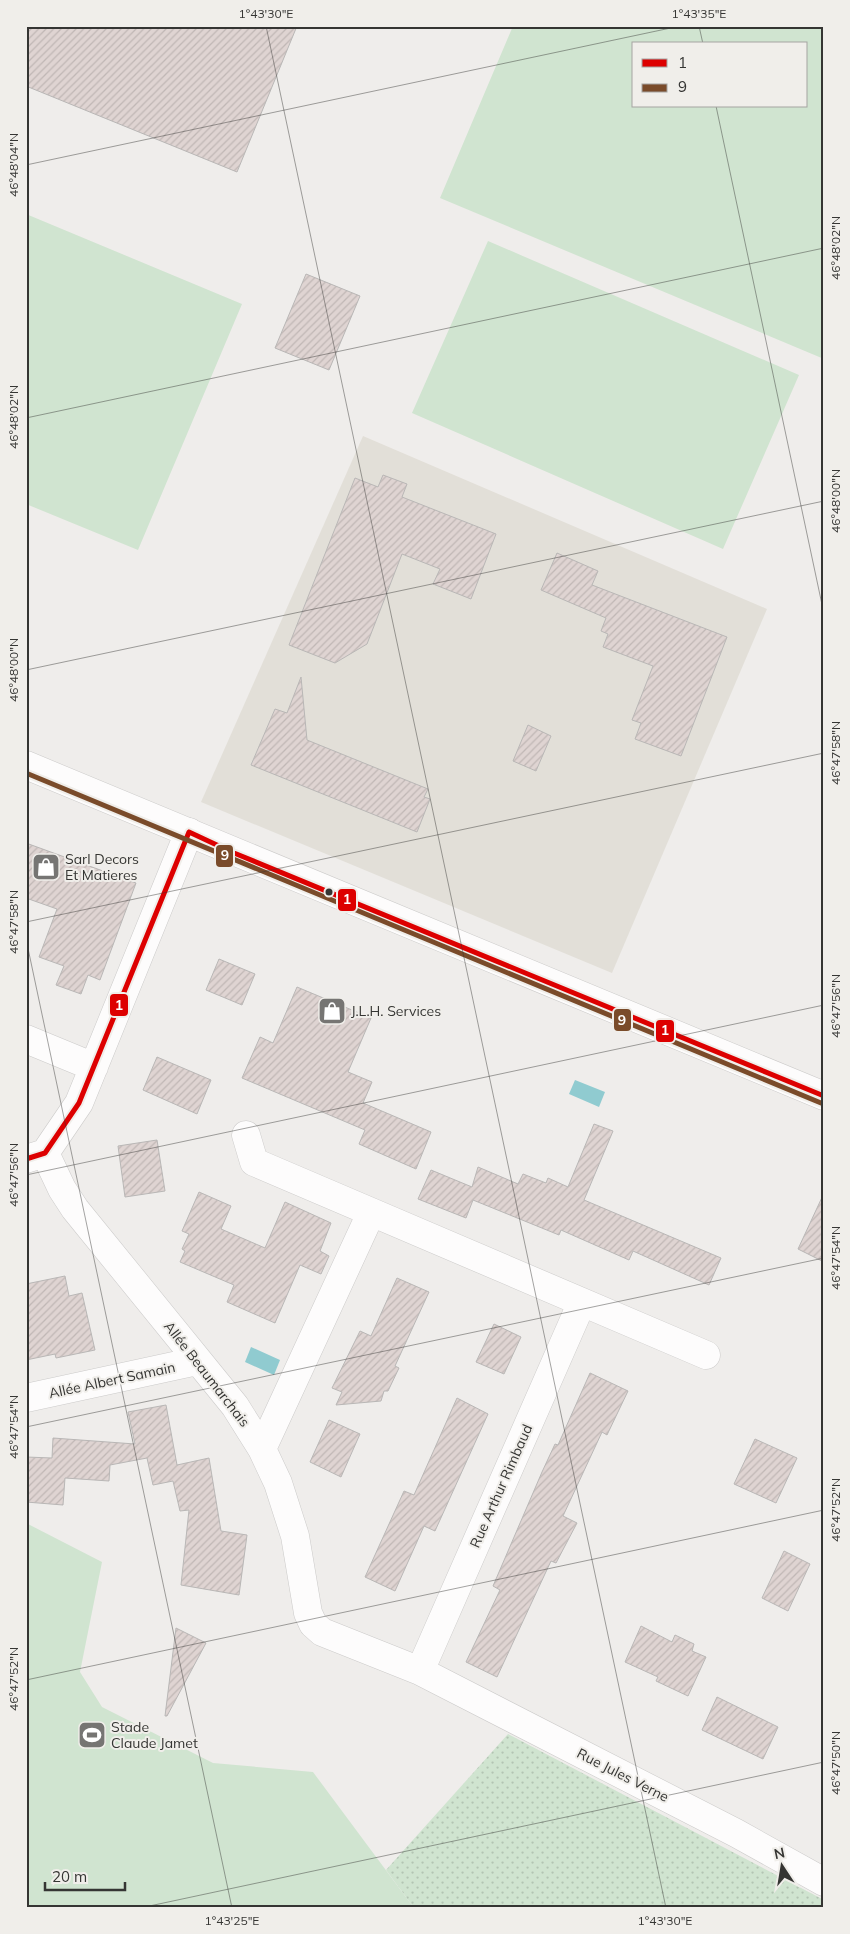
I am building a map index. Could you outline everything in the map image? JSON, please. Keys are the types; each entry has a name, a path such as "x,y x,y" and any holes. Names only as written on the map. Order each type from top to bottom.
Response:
{"street":[{"path":"26,766 824,1096"},
{"path":"36,1156 79,1103 189,832"},
{"path":"26,1039 94,1067"},
{"path":"246,1135 254,1162 706,1355"},
{"name":"Allée Beaumarchais","path":"36,1156 75,1209 235,1406 262,1448 278,1483 295,1536 308,1613 313,1624 322,1632 420,1671"},
{"path":"262,1448 371,1213"},
{"name":"Rue Arthur Rimbaud","path":"420,1671 582,1302"},
{"name":"Allée Albert Samain","path":"26,1398 197,1360"},
{"name":"Rue Jules Verne","path":"420,1671 736,1833 824,1882"}],"shaded area":[{"path":"363,436 767,609 612,973 201,802"}],"green space":[{"path":"513,26 824,26 824,359 440,198"},
{"path":"26,214 242,304 138,550 26,504"},
{"path":"488,241 799,375 723,549 412,413"},
{"name":"Stade Claude Jamet","path":"26,1523 102,1562 80,1672 102,1707 213,1763 313,1772 414,1908 26,1908"},
{"path":"508,1734 824,1900 824,1908 414,1908 386,1870"}],"water":[{"path":"575,1080 605,1092 599,1107 569,1094"},
{"path":"251,1347 280,1360 274,1375 245,1362"}],"building":[{"path":"26,26 297,26 237,172 26,86"},
{"path":"306,274 360,296 329,370 275,348"},
{"path":"383,475 407,484 402,497 496,534 471,599 433,584 440,569 402,554 367,644 335,663 289,645 355,478 378,487"},
{"path":"557,553 598,571 592,585 727,637 681,756 635,739 641,723 632,720 653,666 603,647 608,634 601,631 606,618 541,590"},
{"path":"301,677 307,740 428,789 424,797 430,799 417,832 251,765 275,709 287,713"},
{"path":"528,725 551,736 536,771 513,761"},
{"path":"26,843 136,883 100,980 88,975 81,994 56,985 64,966 39,957 57,909 26,898"},
{"path":"219,959 255,974 242,1005 206,990"},
{"path":"297,987 371,1018 348,1072 372,1082 363,1103 431,1132 416,1169 359,1144 365,1130 242,1078 260,1037 273,1043"},
{"path":"157,1057 211,1080 197,1114 143,1090"},
{"path":"594,1124 613,1131 584,1200 721,1258 709,1285 633,1251 629,1260 561,1230 559,1235 473,1200 466,1218 418,1199 431,1170 472,1187 478,1167 518,1184 523,1174 546,1183 548,1178 568,1187"},
{"path":"157,1140 165,1191 125,1197 118,1146"},
{"path":"199,1192 231,1206 221,1229 265,1248 285,1202 331,1223 320,1251 329,1256 321,1274 300,1265 275,1323 227,1302 234,1285 180,1262 185,1251 182,1249 189,1234 182,1231"},
{"path":"824,1193 824,1262 798,1249"},
{"path":"65,1276 69,1296 82,1293 95,1350 56,1358 55,1354 26,1360 26,1284"},
{"path":"397,1278 429,1292 395,1366 399,1368 388,1391 384,1391 381,1401 336,1405 342,1392 332,1388 360,1331 371,1336"},
{"path":"494,1324 521,1337 504,1374 476,1362"},
{"path":"590,1373 628,1391 607,1435 602,1432 563,1516 577,1523 556,1563 551,1561 497,1677 466,1662 500,1590 493,1586 542,1472 555,1444 558,1445"},
{"path":"457,1398 488,1414 435,1531 424,1526 395,1591 365,1577 404,1491 414,1495"},
{"path":"166,1405 177,1465 209,1458 221,1531 247,1535 239,1595 181,1585 189,1510 180,1511 173,1481 153,1485 147,1458 110,1465 109,1481 65,1478 63,1505 26,1502 26,1457 52,1458 53,1438 135,1444 128,1412"},
{"path":"329,1420 360,1434 341,1477 310,1462"},
{"path":"755,1439 797,1458 776,1503 734,1484"},
{"path":"784,1551 810,1564 788,1611 762,1598"},
{"path":"641,1626 672,1642 675,1635 694,1644 692,1651 706,1657 688,1696 656,1681 658,1677 625,1662"},
{"path":"176,1628 206,1643 167,1716 165,1716"},
{"path":"717,1697 778,1727 763,1759 702,1730"}],"transit line":[{"name":"9","path":"26,773 821,1103"},
{"name":"1","path":"189,832 234,853 824,1096"},
{"name":"1","path":"26,1159 45,1153 79,1103 189,832"}],"place":[{"name":"Sarl Decors Et Matieres","path":"46,867"},
{"name":"J.L.H. Services","path":"332,1011"},
{"name":"Stade Claude Jamet","path":"92,1735"}]}
